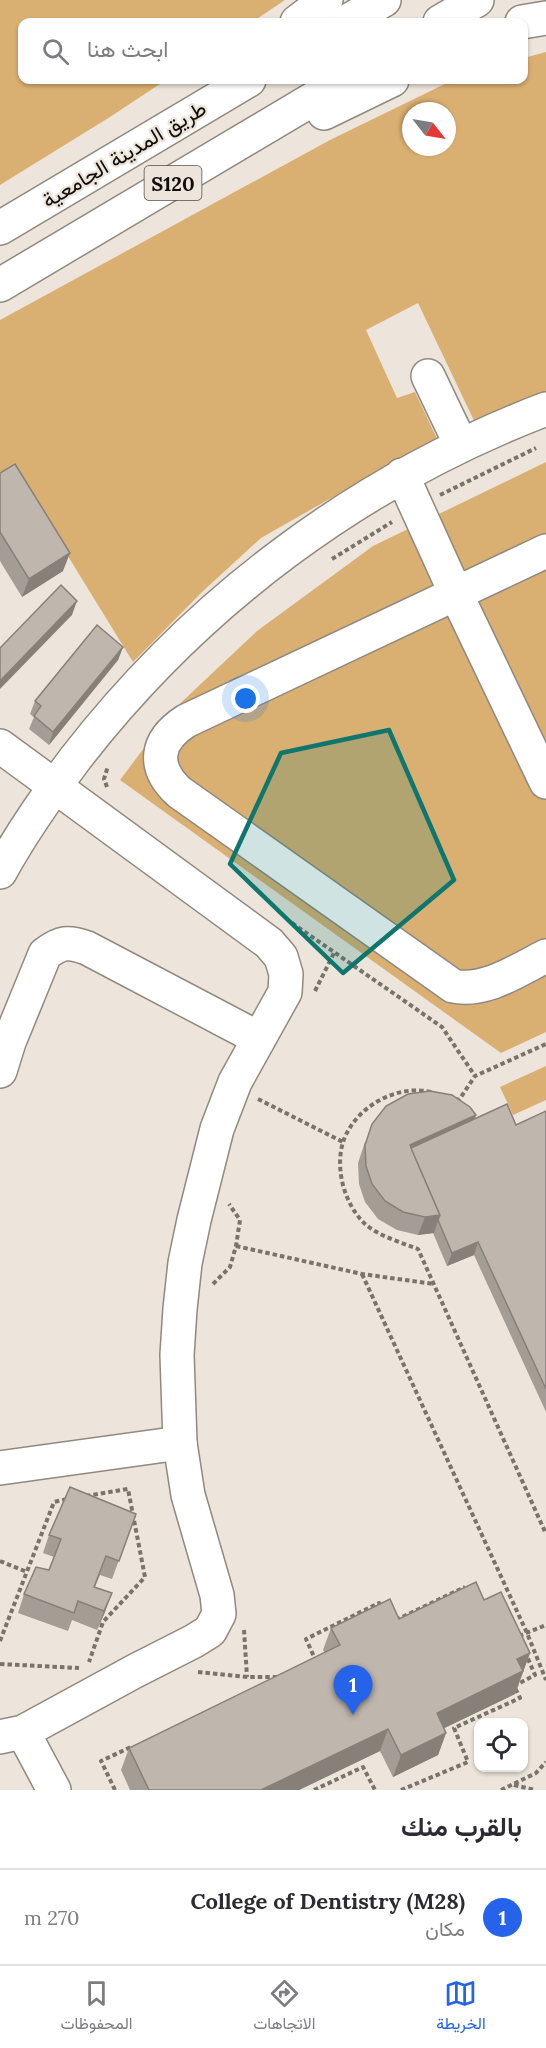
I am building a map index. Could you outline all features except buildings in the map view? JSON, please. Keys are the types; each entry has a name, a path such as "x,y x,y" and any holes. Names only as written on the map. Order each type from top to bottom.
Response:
{"main road":[{"path":"302,18 326,0"},
{"path":"353,18 384,0"},
{"path":"447,18 477,0"},
{"path":"528,21 546,18"},
{"name":"طريق المدينة الجامعية","path":"0,228 237,84"},
{"name":"S120","path":"0,285 338,84"},
{"path":"259,131 291,125 321,115 384,84"},
{"path":"428,376 461,445"},
{"path":"0,872 13,848 55,786 102,724 155,666 212,611 272,561 326,522 402,476 461,445 546,409"},
{"path":"402,476 546,782"},
{"path":"546,551 186,721 164,740 160,754 161,769 168,782 179,792 441,980 466,989 479,987 546,957"},
{"path":"0,746 269,943 281,957 286,974 285,992 235,1082 217,1129 185,1263 177,1355 180,1443 188,1495 217,1595 219,1614 210,1631 194,1641 12,1734 54,1790"},
{"path":"0,1071 9,1042 45,954 57,945 73,943 87,948 258,1038"},
{"path":"0,1468 180,1443"}],"path":[{"path":"325,563 416,507 546,443"},
{"path":"109,791 104,779 108,766 115,757"},
{"path":"287,919 442,1027 475,1076"},
{"path":"314,994 334,953"},
{"path":"453,1097 459,1100 475,1076 546,1044"},
{"path":"437,1093 420,1089 393,1093 366,1108 349,1130 344,1142 341,1155 342,1181 349,1202 365,1223 388,1237 418,1249 546,1534"},
{"path":"254,1110 262,1090"},
{"path":"257,1099 344,1142"},
{"path":"205,1292 230,1267 236,1246 240,1220 226,1200"},
{"path":"236,1246 362,1274 435,1284"},
{"path":"362,1274 527,1633 546,1680"},
{"path":"85,1496 128,1489 145,1577 103,1622 87,1669"},
{"path":"0,1641 54,1502 75,1498"},
{"path":"0,1561 27,1572"},
{"path":"388,1623 468,1586"},
{"path":"307,1665 316,1661 306,1639 379,1603 384,1613"},
{"path":"243,1619 247,1677"},
{"path":"518,1637 546,1625"},
{"path":"401,1790 468,1762 454,1728 520,1698 514,1686 535,1675 514,1627"},
{"path":"270,1682 281,1677"},
{"path":"115,1790 101,1761 132,1746"},
{"path":"501,1790 536,1773 546,1762"},
{"path":"314,1790 363,1767 375,1790"},
{"path":"513,1784 536,1790"}],"highlighted area":[{"path":"389,730 454,880 343,973 230,864 281,753"}],"shaded area":[{"path":"0,0 285,0 258,18 18,18 18,84 160,84 0,185"},
{"path":"546,52 546,398 478,429 418,303 366,330 397,398 415,392 440,445 347,489 261,538 202,592 133,662 15,470 0,478 0,320 330,140 402,105 402,156 456,156 456,102 408,102 445,84 528,84 528,57"},
{"path":"546,462 546,1032 501,1053 120,780 171,712 257,631 373,546"},
{"path":"546,1066 546,1100 513,1115 500,1087"}],"place":[{"name":"College of Dentistry (M28)","path":"353,1715"}]}
